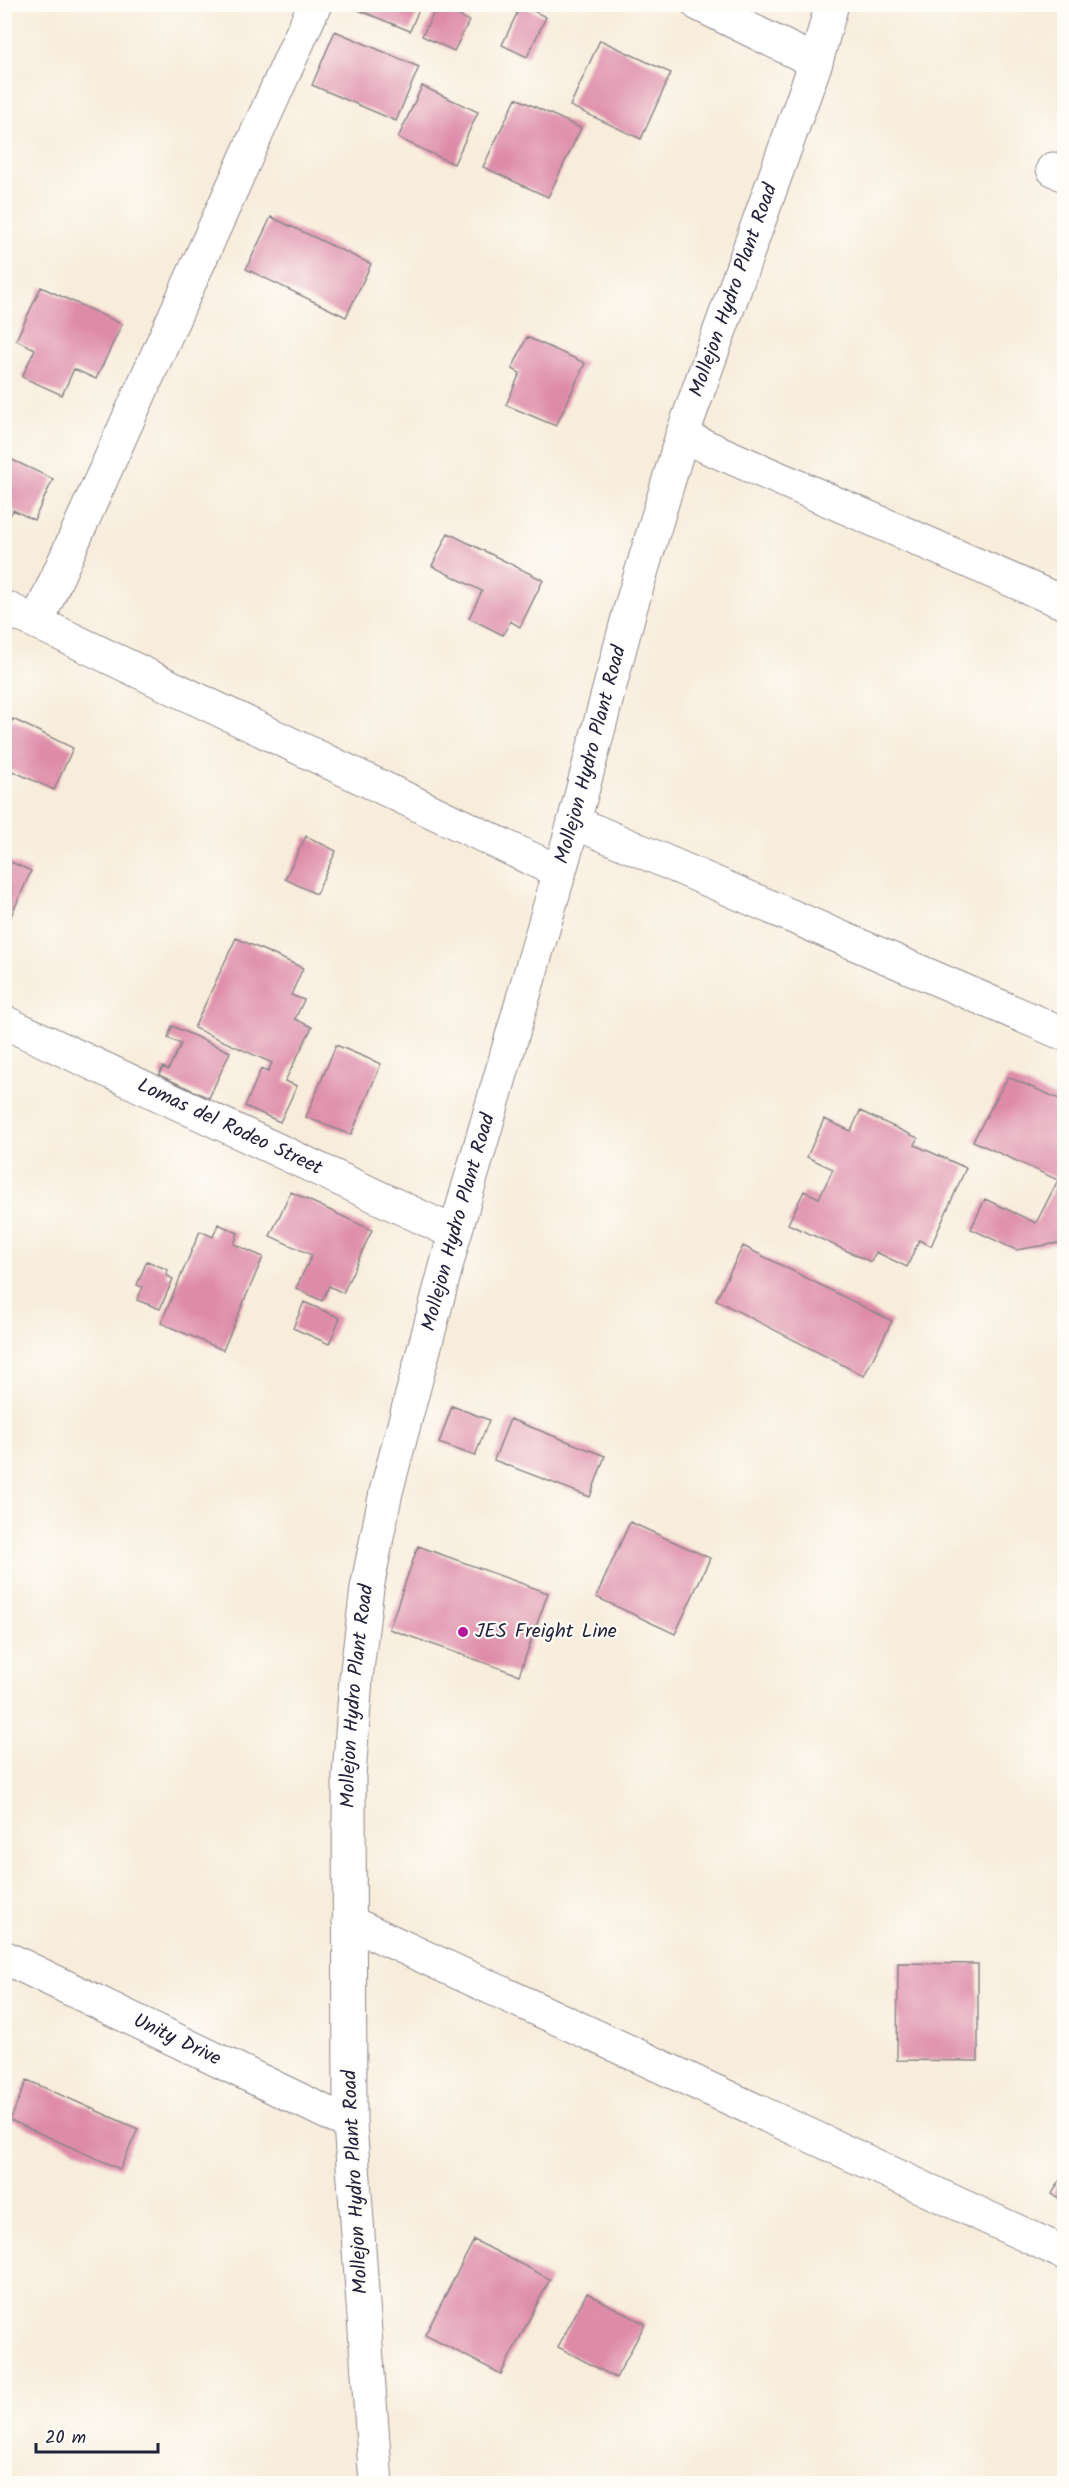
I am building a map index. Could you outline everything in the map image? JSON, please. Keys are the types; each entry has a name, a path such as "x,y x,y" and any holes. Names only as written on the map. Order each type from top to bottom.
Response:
{"street":[{"path":"37,621 315,4"},
{"path":"698,4 816,62"},
{"name":"Mollejon Hydro Plant Road","path":"376,2484 350,2124 349,1776 356,1678 367,1588 386,1492 455,1233 574,822 630,610 682,436 816,62 832,4"},
{"path":"682,436 1065,603"},
{"path":"4,607 559,872"},
{"path":"574,822 1065,1034"},
{"name":"Lomas del Rodeo Street","path":"4,1022 455,1233"},
{"path":"349,1922 1065,2253"},
{"name":"Unity Drive","path":"4,1957 350,2124"}],"building":[{"path":"358,4 421,4 410,31 356,9"},
{"path":"438,5 469,21 454,51 422,36"},
{"path":"521,5 546,17 527,57 502,45"},
{"path":"335,31 419,67 396,121 312,85"},
{"path":"600,40 671,73 641,139 570,106"},
{"path":"422,86 478,112 454,164 398,138"},
{"path":"516,98 581,128 548,197 483,167"},
{"path":"271,217 371,264 346,317 246,269"},
{"path":"41,287 122,324 96,379 74,369 62,395 22,377 35,349 16,340"},
{"path":"527,337 585,363 556,426 506,405 520,373 512,369"},
{"path":"4,456 53,479 34,520 13,510 4,527"},
{"path":"448,533 543,580 520,627 510,621 503,635 469,618 482,591 432,566"},
{"path":"13,719 73,748 54,790 4,767 4,737"},
{"path":"306,836 336,851 316,894 285,879"},
{"path":"4,859 31,871 4,932"},
{"path":"236,938 303,968 291,995 304,1000 295,1019 312,1027 285,1081 297,1086 280,1122 245,1106 261,1069 268,1072 272,1063 194,1028"},
{"path":"172,1026 230,1052 209,1098 159,1075 163,1067 168,1070 181,1044 168,1038"},
{"path":"336,1045 381,1064 351,1135 306,1117"},
{"path":"1008,1077 1064,1101 1064,1242 1016,1250 971,1229 985,1199 1036,1223 1058,1180 973,1141"},
{"path":"860,1111 918,1138 915,1145 966,1168 931,1246 919,1240 907,1267 876,1252 871,1262 788,1224 804,1191 819,1198 833,1169 807,1157 824,1119 851,1131"},
{"path":"291,1192 372,1230 343,1293 329,1286 322,1301 296,1288 312,1255 270,1236"},
{"path":"218,1224 238,1233 234,1244 263,1257 223,1350 161,1323 200,1231 213,1237"},
{"path":"743,1246 892,1321 864,1376 716,1300"},
{"path":"147,1261 168,1270 166,1275 173,1279 160,1309 137,1300 143,1287 137,1285"},
{"path":"304,1302 340,1318 329,1344 293,1328"},
{"path":"452,1406 489,1420 475,1456 439,1443"},
{"path":"510,1419 605,1456 590,1497 494,1460"},
{"path":"630,1522 710,1558 675,1634 596,1597"},
{"path":"418,1546 548,1593 519,1675 389,1629"},
{"path":"898,1963 978,1964 978,2061 897,2060"},
{"path":"27,2080 138,2129 120,2169 10,2120"},
{"path":"1064,2173 1064,2201 1052,2194"},
{"path":"474,2240 550,2279 501,2374 425,2335"},
{"path":"587,2293 645,2324 616,2378 558,2347"}],"place":[{"name":"JES Freight Line","path":"463,1632"}]}
